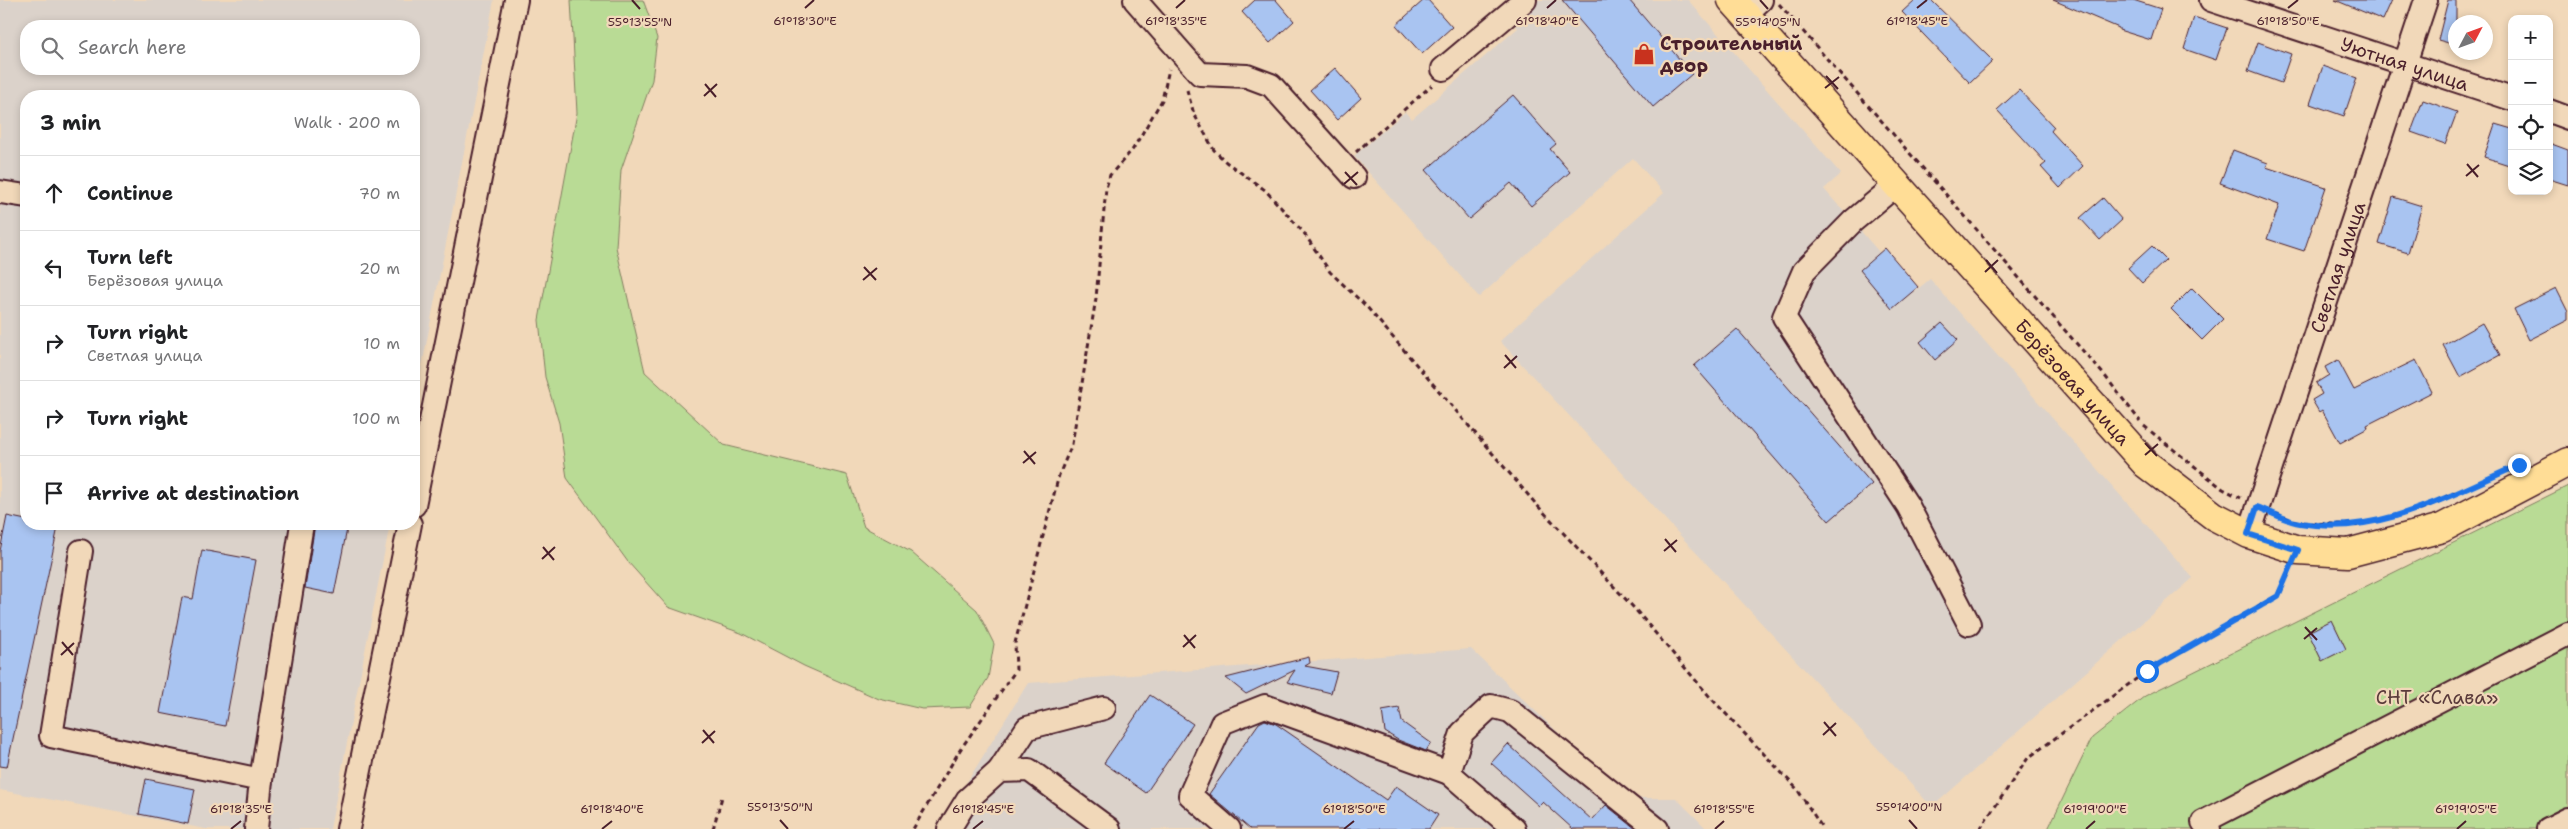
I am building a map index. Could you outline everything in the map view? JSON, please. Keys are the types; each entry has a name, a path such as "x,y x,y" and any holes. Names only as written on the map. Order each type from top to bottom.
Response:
{"main road":[{"name":"Берёзовая улица","path":"1746,5 1896,185 2146,464 2214,516 2248,534 2298,550 2348,553 2442,528 2568,462"}],"street":[{"path":"420,475 516,0"},
{"path":"1135,0 1200,74 1247,76 1271,85 1348,170"},
{"path":"1443,69 1525,0"},
{"name":"Уютная улица","path":"2212,0 2508,97"},
{"name":"Светлая улица","path":"2248,534 2426,0"},
{"path":"2553,113 2568,118"},
{"path":"1896,185 1853,222 1804,271 1784,317 1908,506 1969,624"},
{"path":"0,192 20,195"},
{"path":"256,829 261,780 301,530"},
{"path":"348,829 409,530"},
{"path":"81,551 50,736 261,780"},
{"path":"2209,829 2203,822 2568,634"},
{"path":"1229,829 1190,795 1222,722 1265,706 1449,773 1509,827"},
{"path":"1449,773 1462,733 1491,706 1510,711 1657,829"},
{"path":"949,829 967,800 999,771 1027,728 1104,708"},
{"path":"999,771 1029,770 1110,829"},
{"path":"2548,829 2568,819"}],"path":[{"path":"1775,0 2105,376 2144,426 2223,489 2257,507 2299,523 2353,526 2363,524"},
{"path":"913,829 960,750 1016,670 1015,642 1059,475 1072,444 1096,298 1106,188 1110,175 1132,149 1162,100 1174,46"},
{"path":"1348,170 1434,84 1443,69"},
{"path":"1187,89 1194,114 1214,150 1226,162 1265,190 1304,233 1330,272 1366,306 1536,503 1797,789 1823,829"},
{"path":"2418,510 2460,491"},
{"path":"1980,829 2028,758 2147,671 2278,596 2298,550"},
{"path":"713,829 722,797"}],"shaded area":[{"path":"0,0 494,0 420,376 420,90 20,90 20,530 389,530 330,829 206,829 0,790"},
{"path":"1532,0 1688,0 1841,174 1824,189 1914,292 1930,279 2193,578 1932,807 1500,341 1664,193 1633,158 1479,297 1354,156 1405,112 1412,119 1518,28 1510,18"},
{"path":"1471,649 1626,798 1676,798 1707,829 938,829 1028,683"}],"green space":[{"path":"571,0 643,0 657,38 652,80 621,170 616,247 645,372 724,445 847,475 864,527 911,552 977,610 994,644 988,678 970,707 922,709 879,699 804,666 741,633 668,607 628,562 567,478 559,423 545,377 539,320 577,113"},
{"name":"СНТ «Слава»","path":"2568,486 2568,829 2048,829 2092,738 2145,696"}],"building":[{"path":"1255,0 1276,0 1294,21 1270,43 1242,12"},
{"path":"1424,0 1428,0 1452,27 1422,54 1396,25"},
{"path":"1562,0 1629,0 1692,74 1653,107"},
{"path":"1915,0 1931,0 1993,61 1970,83 1902,12"},
{"path":"2053,0 2133,0 2161,9 2151,40 2119,30 2119,28"},
{"path":"2335,0 2392,0 2383,20"},
{"path":"2448,0 2456,0 2456,15 2448,15 2448,43 2438,40"},
{"path":"2194,17 2227,28 2216,60 2184,49"},
{"path":"2258,42 2291,54 2281,83 2248,71"},
{"path":"2323,66 2357,78 2344,116 2310,104"},
{"path":"1335,68 1361,98 1337,120 1310,90"},
{"path":"2019,90 2054,127 2051,131 2083,166 2060,188 2041,167 2046,163 1997,110"},
{"path":"1513,95 1556,144 1550,149 1570,172 1531,206 1511,183 1469,219 1426,170"},
{"path":"2423,100 2457,112 2445,144 2411,132"},
{"path":"2495,124 2508,128 2508,165 2484,157"},
{"path":"2553,144 2568,150 2568,185 2553,180"},
{"path":"2233,150 2268,163 2266,167 2326,187 2304,251 2267,239 2279,205 2220,183"},
{"path":"2393,197 2422,206 2408,253 2379,244"},
{"path":"2103,198 2122,220 2100,240 2080,218"},
{"path":"2152,246 2166,260 2142,283 2128,268"},
{"path":"1885,248 1918,287 1892,309 1860,270"},
{"path":"2192,288 2223,319 2202,340 2171,309"},
{"path":"2556,288 2568,312 2568,320 2529,340 2514,309"},
{"path":"1942,323 1958,340 1935,360 1920,342"},
{"path":"2482,323 2500,355 2460,377 2443,345"},
{"path":"1737,329 1872,484 1829,521 1694,366"},
{"path":"2338,360 2354,390 2416,360 2432,392 2367,425 2368,428 2340,443 2322,410 2319,412 2312,400 2322,394 2316,383 2329,375 2325,367"},
{"path":"7,516 20,519 20,530 57,530 7,767 0,766 0,551"},
{"path":"314,530 347,530 334,594 305,588"},
{"path":"202,550 256,560 225,726 160,713 182,597 193,599"},
{"path":"2332,620 2346,649 2322,661 2308,632"},
{"path":"1309,657 1310,663 1305,666 1337,672 1331,693 1287,682 1295,670 1246,694 1226,678"},
{"path":"1150,695 1193,724 1146,793 1104,763"},
{"path":"1399,708 1402,722 1431,743 1426,751 1398,740 1385,732 1382,711"},
{"path":"1265,720 1276,724 1386,800 1396,786 1438,815 1429,829 1250,829 1209,794 1259,723"},
{"path":"1508,744 1592,820 1606,805 1636,829 1573,829 1543,802 1539,806 1491,763"},
{"path":"146,779 195,789 188,824 139,814"}],"place":[{"name":"Строительный двор","path":"1644,54"}],"route":[{"path":"2147,671 2278,596 2298,550 2248,534 2257,507 2299,523 2353,526 2418,510 2519,465"}]}
